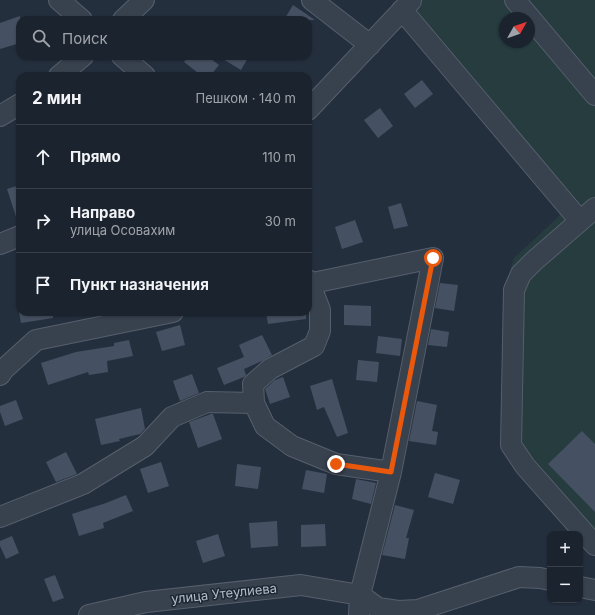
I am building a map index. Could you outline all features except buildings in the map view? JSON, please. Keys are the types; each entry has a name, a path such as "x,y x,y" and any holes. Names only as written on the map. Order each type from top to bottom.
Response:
{"street":[{"path":"59,0 77,16"},
{"path":"127,16 144,0"},
{"path":"312,0 370,45"},
{"path":"515,0 595,95"},
{"path":"312,106 407,5 588,214 521,274 514,290 511,445 525,466 595,545"},
{"path":"64,72 78,60"},
{"path":"127,60 140,72"},
{"path":"0,116 16,106"},
{"path":"0,244 16,238"},
{"path":"312,282 433,258 391,472 360,595 359,615"},
{"path":"312,290 320,310 320,331 314,346 270,369 253,384 254,403 265,426 292,446 336,464 391,472"},
{"path":"0,375 4,369 7,355 36,340 153,316"},
{"path":"0,517 83,484 145,446 172,417 207,402 254,403"},
{"path":"360,595 378,608 398,611 418,610 519,577 547,579"},
{"name":"улица Утеулиева","path":"89,615 146,602 301,585 360,595"},
{"path":"583,588 595,590"}],"green space":[{"path":"422,0 595,0 595,549 583,536 583,531 578,531 503,451 511,267 514,258 559,216 561,208 417,37 397,26"}],"route":[{"path":"336,464 391,472 433,258"}]}
